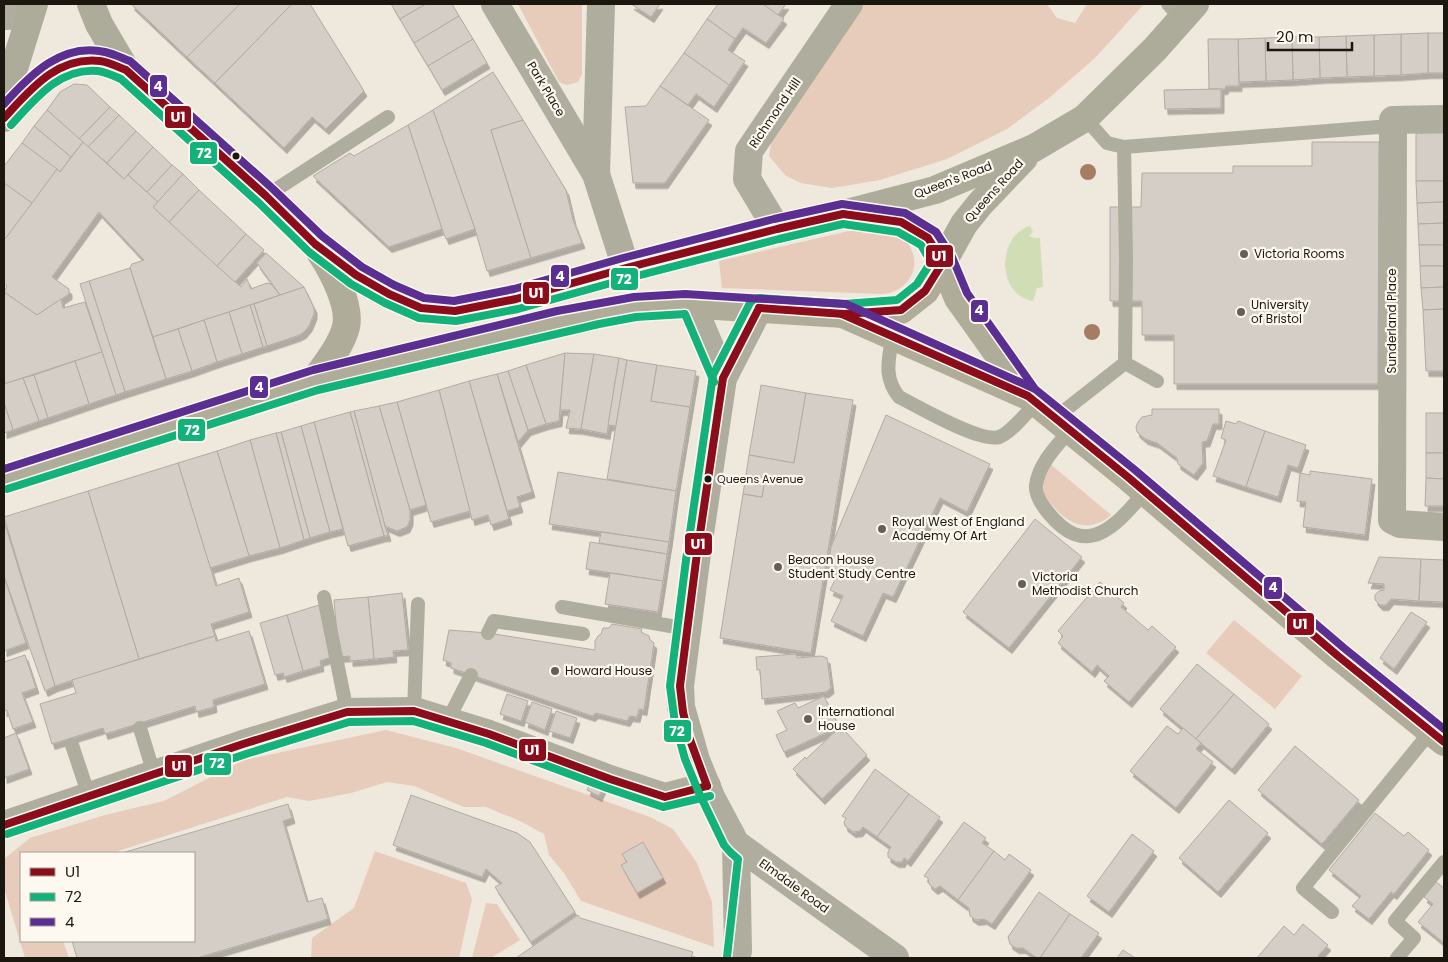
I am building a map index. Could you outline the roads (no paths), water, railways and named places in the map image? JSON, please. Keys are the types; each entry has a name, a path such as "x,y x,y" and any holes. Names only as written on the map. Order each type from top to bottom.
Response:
{"main road":[{"path":"91,4 98,24 126,70"},
{"name":"Queen's Road","path":"315,244 356,275 389,294 422,308 456,311 516,299 777,228 843,214 935,190 1034,148 1085,118 1182,9"},
{"path":"4,94 15,65 23,12"},
{"path":"4,118 45,76 59,67 85,60 102,61 126,70 148,88 266,196 315,244 332,271 347,313 346,327 335,351 315,380"},
{"name":"Queens Road","path":"944,262 964,224 975,210 1034,148"},
{"path":"843,214 900,222 928,238 944,262 958,298 1047,412 1145,492 1338,656 1438,737"},
{"path":"4,479 315,380 559,321 635,307 692,304 844,314 901,310 925,291 944,262"},
{"path":"844,314 1047,412"}],"street":[{"name":"Park Place","path":"495,4 596,174 626,268"},
{"name":"Park Place","path":"596,174 601,4"},
{"name":"Richmond Hill","path":"777,228 747,179 749,151 849,4"},
{"path":"1393,128 1393,120 1444,119"},
{"name":"Sunderland Place","path":"1393,128 1392,520 1400,524 1444,527"},
{"path":"692,304 723,378"},
{"path":"4,825 243,744 347,712 414,711 489,734 610,779 665,797 709,791 696,760 681,707 680,686 723,378 760,308"},
{"name":"Elmdale Road","path":"709,791 743,849 895,958"},
{"path":"737,955 743,849"}],"lane":[{"path":"266,196 388,117"},
{"path":"1085,118 1107,143 1124,147 1378,127 1393,128"},
{"path":"1124,147 1126,250 1125,363"},
{"path":"892,337 887,374 892,389 899,397 975,434 990,437 999,437 1009,430 1047,412 1125,363"},
{"path":"1125,363 1157,381"},
{"path":"1047,412 1046,460 1040,471 1036,486 1038,498 1058,523 1073,534 1088,537 1101,533 1120,519 1145,492"},
{"path":"324,597 347,712"},
{"path":"414,711 418,604"},
{"path":"562,608 688,629"},
{"path":"488,633 494,621 583,634"},
{"path":"448,720 471,675"},
{"path":"140,728 154,774"},
{"path":"1332,912 1303,888 1438,737"},
{"path":"72,745 89,796"},
{"path":"1397,958 1414,938 1395,921 1444,862"}],"place":[{"name":"Victoria Rooms","path":"1244,254"},
{"name":"University of Bristol","path":"1241,312"},
{"name":"Queens Avenue","path":"708,479"},
{"name":"Royal West of England Academy Of Art","path":"882,529"},
{"name":"Beacon House Student Study Centre","path":"778,567"},
{"name":"Victoria Methodist Church","path":"1022,584"},
{"name":"Howard House","path":"555,671"},
{"name":"International House","path":"808,719"}]}
